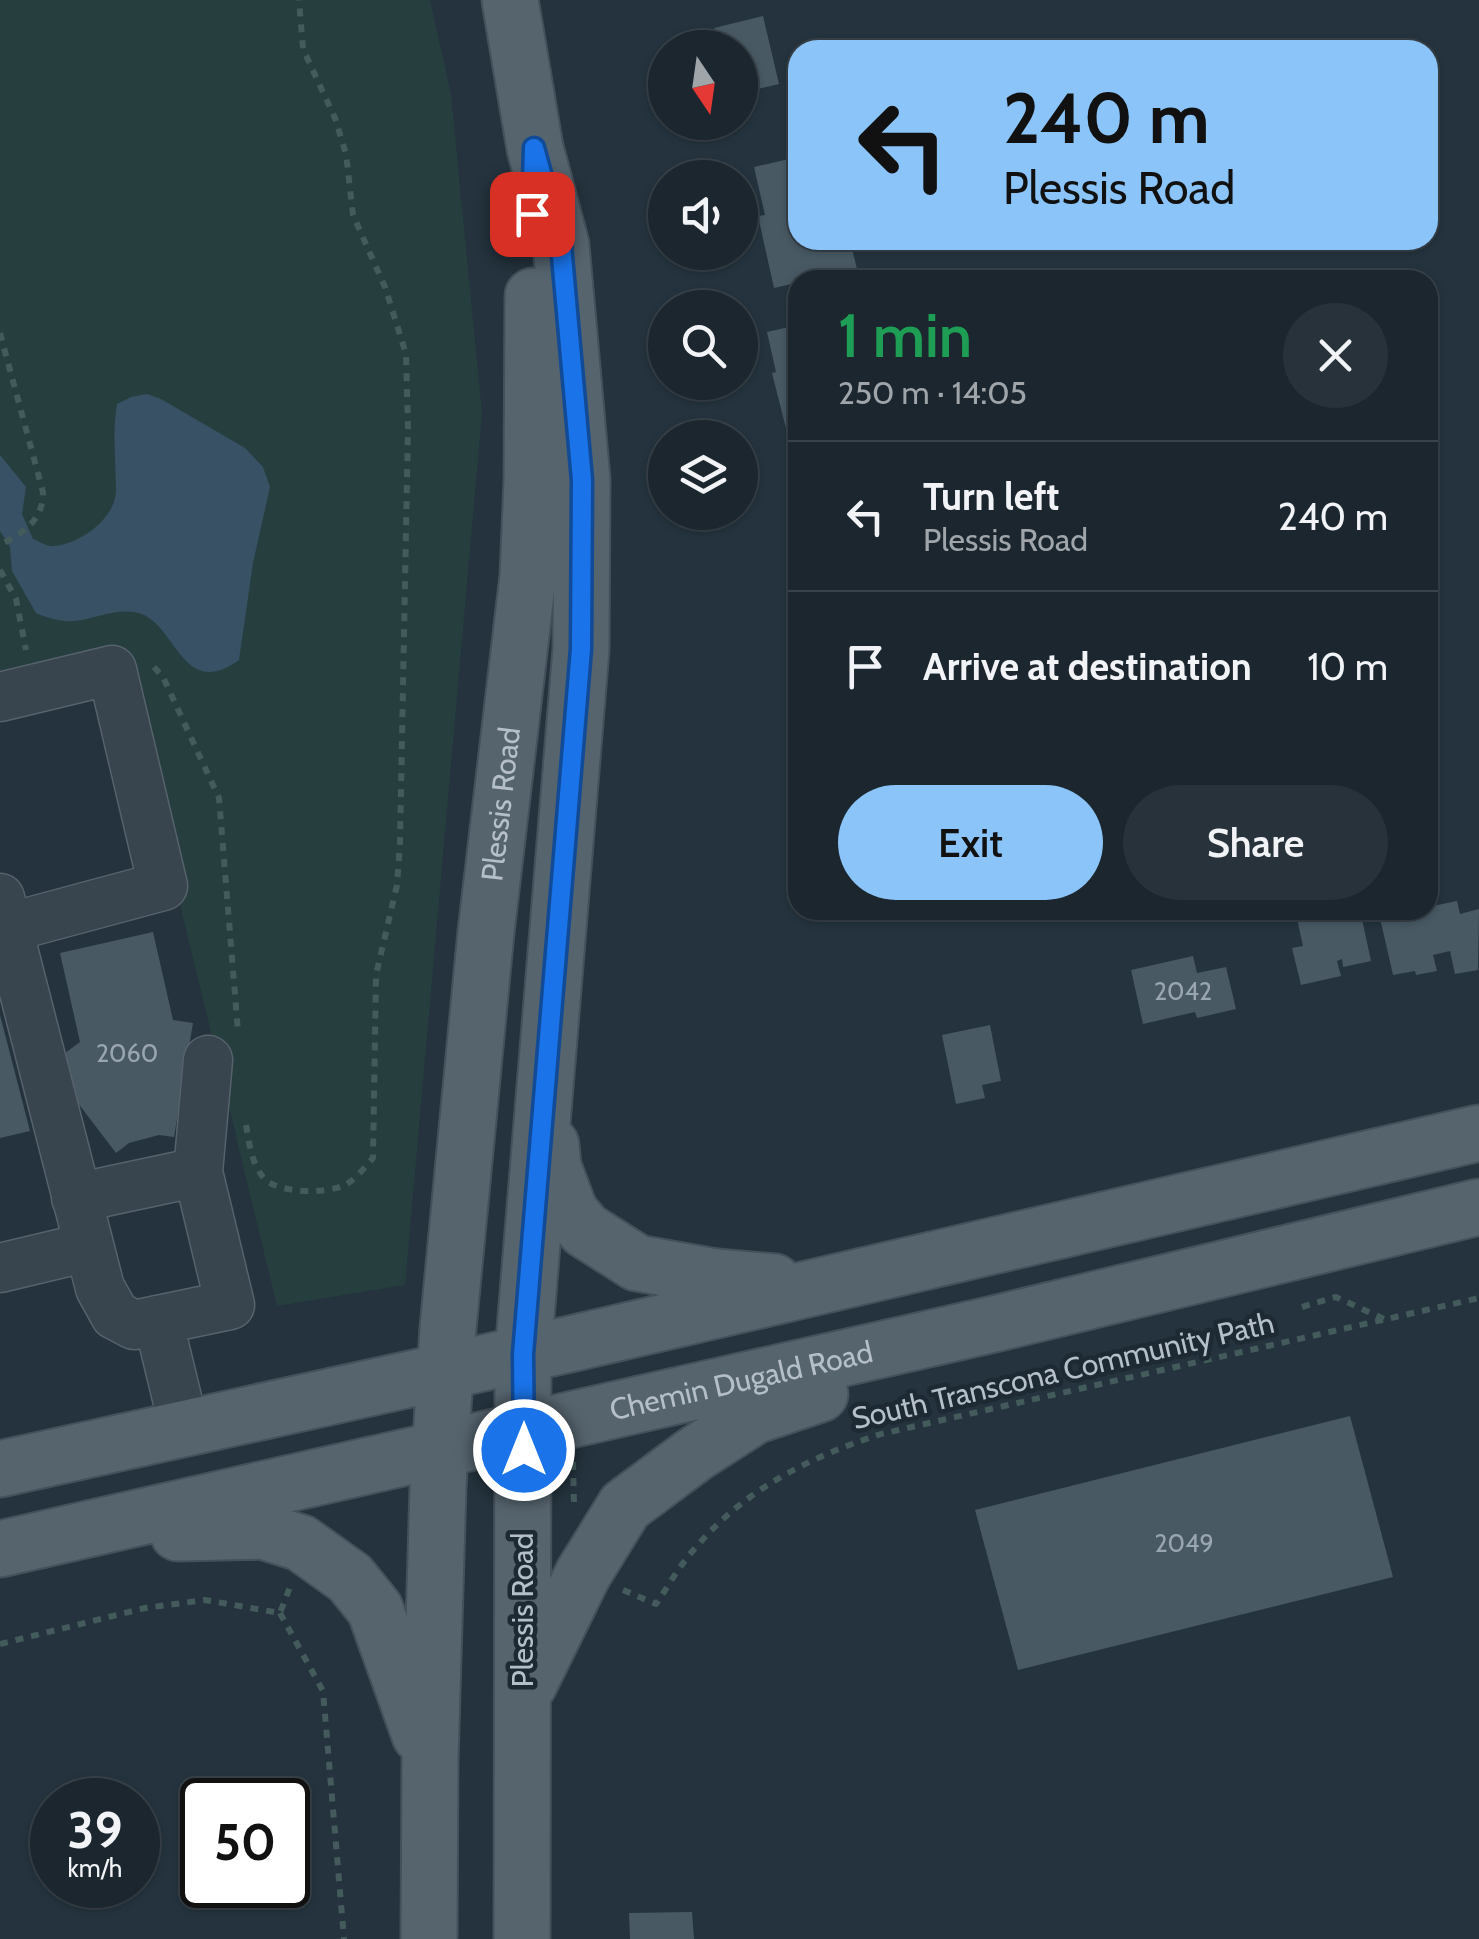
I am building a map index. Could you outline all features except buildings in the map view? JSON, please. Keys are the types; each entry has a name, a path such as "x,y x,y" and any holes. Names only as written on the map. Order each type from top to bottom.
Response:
{"main road":[{"name":"Plessis Road","path":"510,0 534,148 561,245 582,480 581,649 523,1354 522,1939"},
{"name":"Plessis Road","path":"430,1939 430,1761 446,1369 486,932 528,576 534,148"},
{"path":"544,1081 554,1167 570,1212 585,1230 637,1263 716,1278 822,1286"},
{"path":"0,1469 523,1354 1479,1133"},
{"name":"Chemin Dugald Road","path":"0,1549 994,1324 1479,1207"},
{"path":"524,1695 584,1574 625,1506 694,1454 754,1416 916,1363 994,1324"},
{"path":"74,1531 263,1531 301,1543 350,1578 375,1609 430,1761"}],"lane":[{"path":"7,678 112,670 163,886 4,913 100,1288 115,1316 134,1325 230,1305 198,1172 223,1053"},
{"path":"76,1198 198,1172"},
{"path":"0,1268 88,1247"},
{"path":"158,1320 184,1427"}],"path":[{"path":"245,1120 254,1162 265,1180 278,1187 328,1190 346,1184 373,1158 376,974 398,885 400,843 406,354 385,287 353,215 346,154 335,118 303,49 298,0"},
{"path":"0,333 43,492 43,509 28,530 3,544"},
{"path":"0,570 16,599 27,656"},
{"path":"7,678 27,656 43,652"},
{"path":"146,658 163,678 220,798 223,1053"},
{"path":"1302,1307 1336,1297 1385,1320"},
{"name":"South Transcona Community Path","path":"656,1604 696,1546 752,1494 824,1452 881,1434 1479,1298"},
{"path":"290,1586 280,1614 323,1692 344,1939"},
{"path":"0,1644 145,1608 205,1600 280,1614"}],"green space":[{"path":"0,0 430,0 451,95 482,413 405,1285 277,1306 127,684 0,678"}],"water":[{"path":"147,394 245,448 263,467 270,487 253,563 239,660 220,670 205,672 193,667 154,622 142,614 116,612 69,621 36,613 12,571 10,547 0,531 0,455 26,487 22,514 33,539 55,546 95,528 110,511 116,491 117,404"}],"route":[{"path":"524,1450 523,1354 581,649 582,590 582,480 561,245 534,148 532,214"}]}
